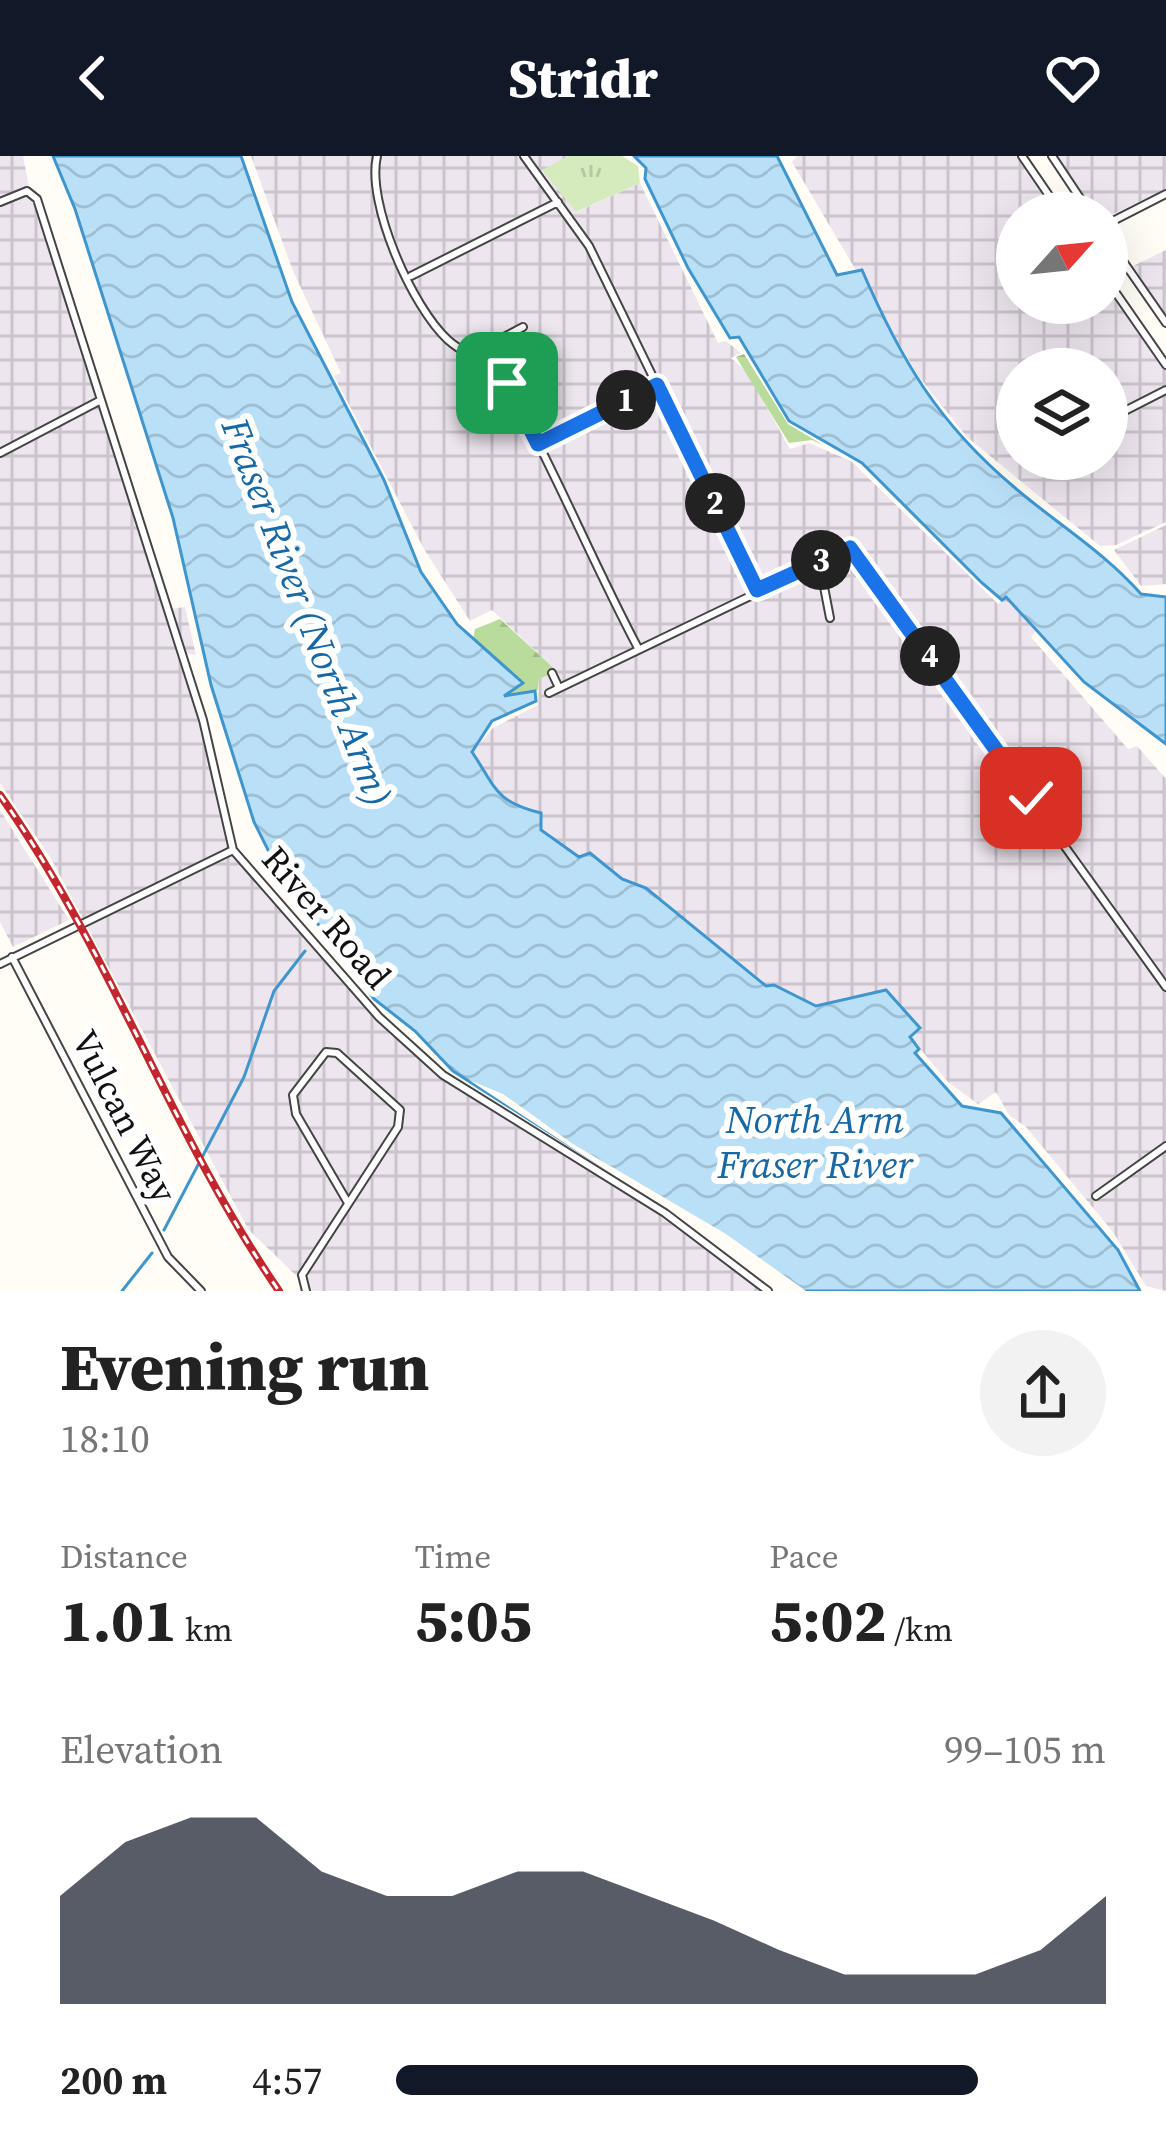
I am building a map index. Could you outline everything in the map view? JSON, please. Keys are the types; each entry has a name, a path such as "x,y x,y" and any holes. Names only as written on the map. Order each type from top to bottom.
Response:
{"street":[{"path":"377,156 376,205 436,328 503,378 638,648"},
{"path":"524,156 589,246 757,590"},
{"path":"1022,156 1047,192"},
{"path":"1052,156 1076,192"},
{"name":"River Road","path":"0,202 30,192 37,199 203,720 233,850 379,1017 443,1075 664,1214 768,1291"},
{"path":"1128,213 1166,194"},
{"path":"410,277 558,202"},
{"path":"1128,268 1166,323"},
{"path":"1128,310 1166,365"},
{"path":"481,361 492,345 523,327"},
{"path":"538,444 657,385"},
{"path":"1128,409 1166,390"},
{"path":"0,453 101,400"},
{"path":"549,693 850,548 1166,987"},
{"path":"819,560 830,619"},
{"path":"552,673 559,688"},
{"path":"0,964 233,850"},
{"name":"Vulcan Way","path":"12,958 168,1257 201,1291"},
{"path":"303,1288 302,1274 398,1127 400,1111 337,1053 326,1052 293,1095 296,1114 348,1203"},
{"path":"1096,1196 1166,1146"}],"shaded area":[{"path":"0,156 23,156 30,192 170,609 185,607 196,655 183,653 233,850 379,1017 443,1075 665,1213 768,1291 312,1291 248,1229 50,857 0,783"},
{"path":"251,156 568,156 577,212 640,183 718,343 726,341 741,353 731,358 747,372 790,449 809,443 851,461 998,604 1006,596 1038,628 1031,637 1128,749 1137,746 1166,779 1166,1291 1146,1286 1113,1232 1026,1127 1009,1115 996,1092 978,1104 948,1082 910,1037 850,996 816,1006 767,986 646,888 622,879 590,853 579,857 540,830 541,814 510,805 490,786 472,752 493,728 538,705 539,679 556,670 492,610 470,621 424,549 334,376 341,373 293,271"},
{"path":"797,156 1019,156 1043,192 996,192 996,324 1128,324 1128,316 1166,371 1166,522 1116,545 1100,546 1019,480 1128,480 1128,348 996,348 996,461 967,437 919,377 792,162"},
{"path":"1056,156 1166,156 1166,189 1128,207 1128,192 1081,192"},
{"path":"1166,250 1166,317 1133,266"},
{"path":"1166,525 1166,584 1141,586 1114,550"},
{"path":"0,810 69,920 13,947 0,922"}],"green space":[{"path":"568,156 622,156 638,166 640,183 576,212 542,170"},
{"path":"744,354 788,424 825,446 812,440 789,443 736,357"},
{"path":"500,619 557,671 539,679 538,690 505,697 522,682 473,640 475,629"}],"water":[{"name":"North Arm Fraser River","path":"53,156 241,156 292,302 384,480 421,572 457,624 523,683 504,696 535,691 536,701 492,721 472,752 498,792 514,804 541,813 541,830 579,857 590,853 622,879 646,888 766,986 774,985 816,1006 886,990 920,1028 910,1037 919,1049 915,1053 962,1106 1001,1113 1118,1250 1140,1291 798,1291 453,1071 415,1031 374,999 279,872 254,822 211,685 173,518 75,209"},
{"path":"634,156 777,156 837,275 862,270 924,388 996,471 996,480 1006,480 1141,594 1166,597 1166,744 1084,682 1006,597 1002,600 982,583 862,463 789,421 739,337 730,338 688,268 645,179 646,168"}],"pier":[{"path":"469,1080 503,1094 573,1144 726,1234 806,1291 789,1291"}],"waterway":[{"path":"164,1230 244,1077 274,991 305,951"},
{"path":"122,1291 152,1253"}],"railway":[{"path":"0,795 75,916 205,1169 279,1291"}],"route":[{"path":"507,383 538,444 657,385 757,590 850,548 1031,798"}],"water label":[{"name":"Fraser River (North Arm)","path":"308,612"}]}
